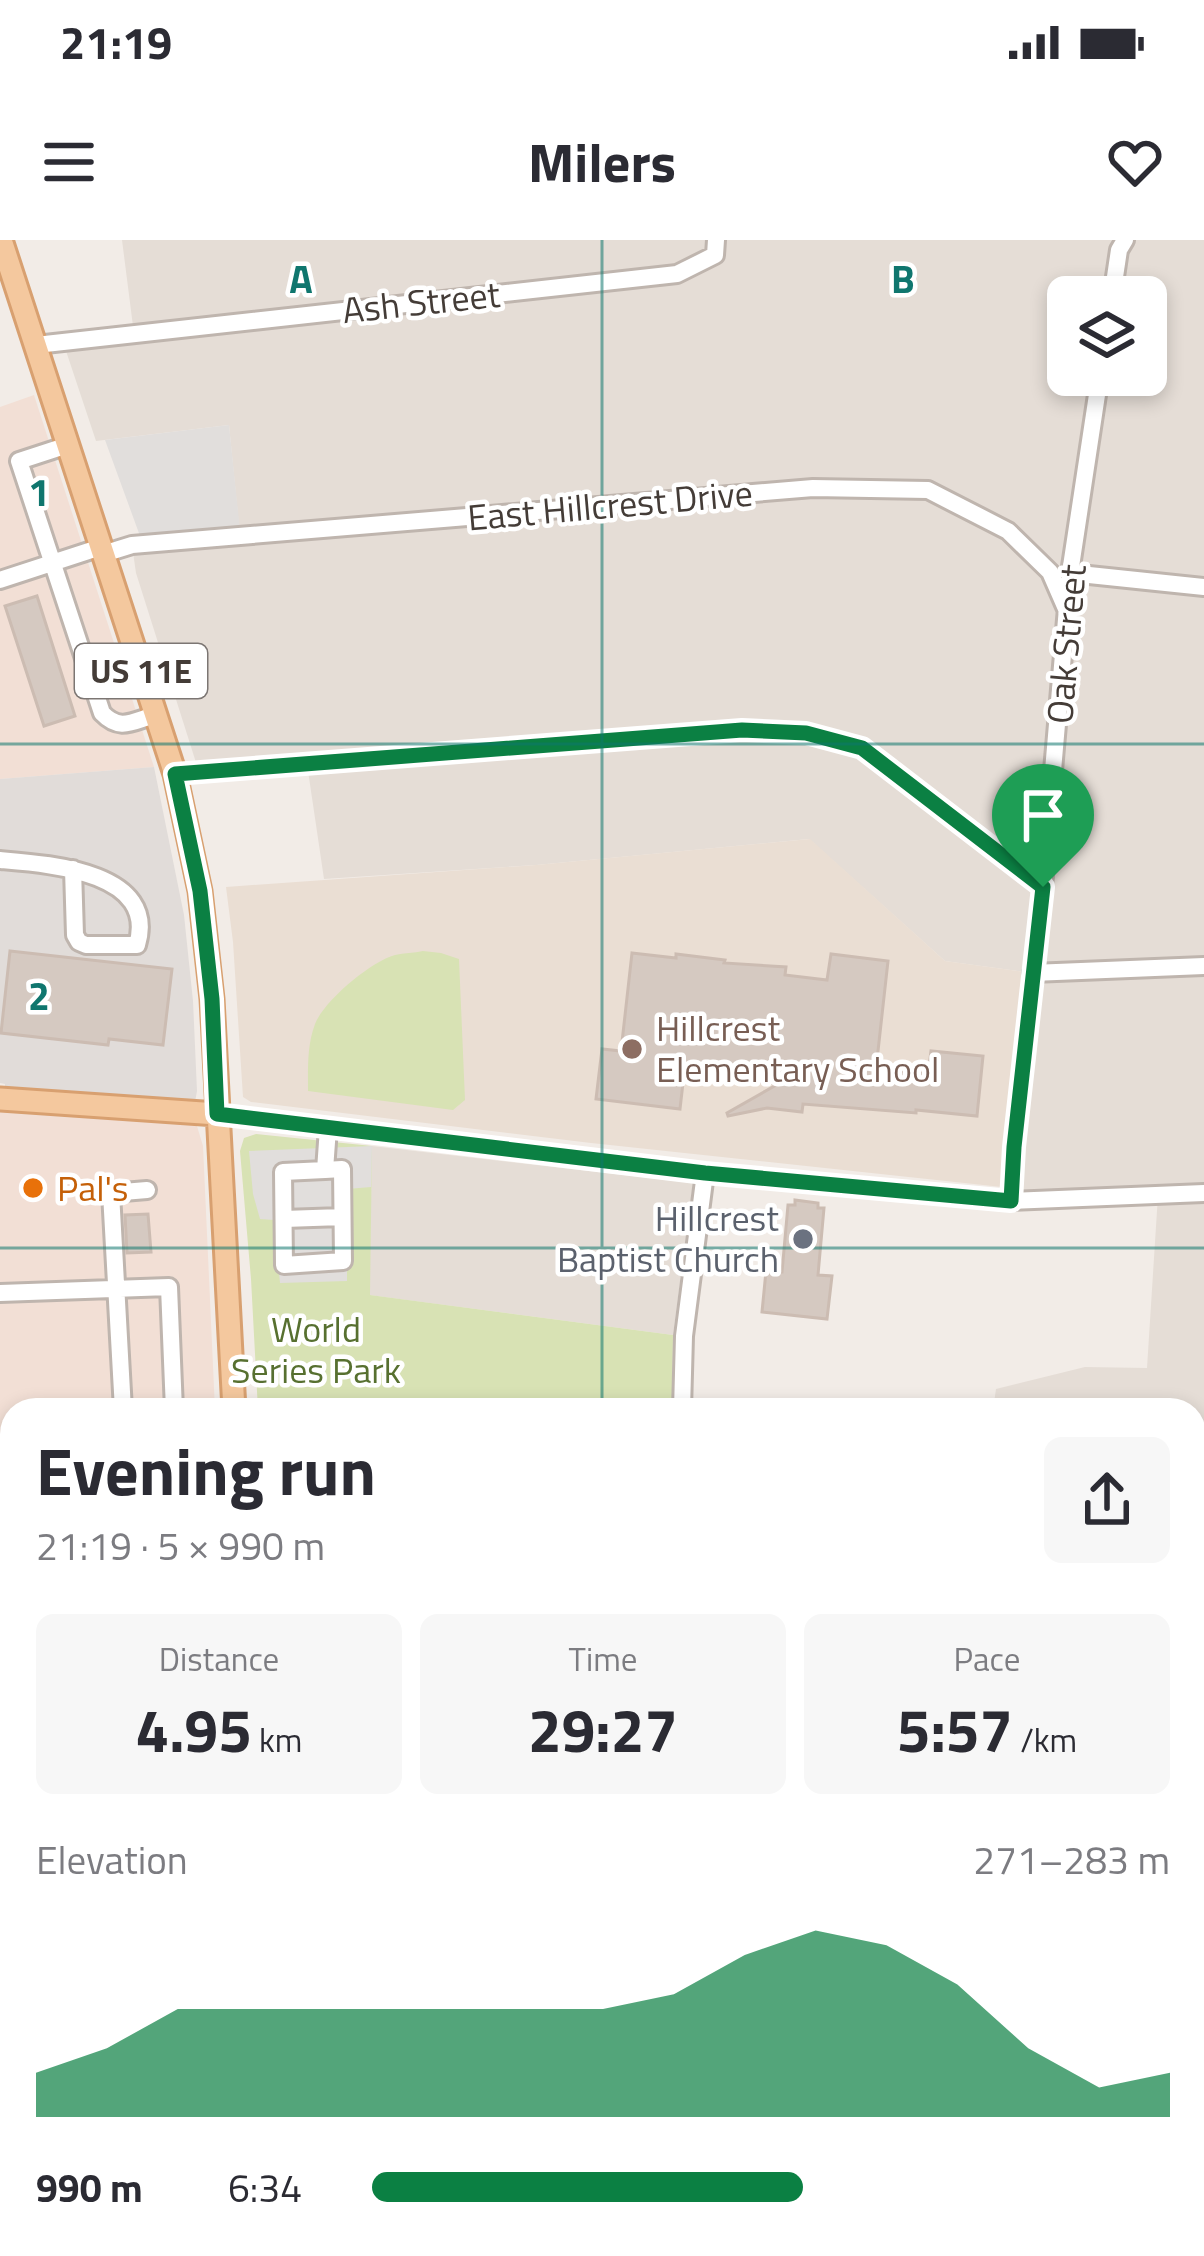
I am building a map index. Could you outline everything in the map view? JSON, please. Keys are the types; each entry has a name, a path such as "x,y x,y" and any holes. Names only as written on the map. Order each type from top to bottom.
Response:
{"main road":[{"name":"US 11E","path":"1,240 175,774 200,891 212,999 233,1398"},
{"path":"1,1100 217,1114"}],"street":[{"name":"Ash Street","path":"36,345 677,274 715,255 716,240"},
{"path":"1114,276 1118,243"},
{"name":"Oak Street","path":"1011,1201 1066,610 1097,396"},
{"path":"68,445 19,461 102,713 119,726 155,715"},
{"name":"East Hillcrest Drive","path":"0,580 132,545 789,490 928,490 1008,531 1050,572 1066,610"},
{"path":"1070,574 1204,587"},
{"path":"175,774 742,730 806,733 862,748 1043,887"},
{"path":"0,860 54,864 73,869 94,875 126,892 134,902 140,930 137,945 79,942 73,869"},
{"path":"1032,973 1204,966"},
{"path":"217,1114 705,1173 1011,1201 1204,1193"},
{"path":"325,1170 328,1128"},
{"path":"342,1169 343,1262 284,1265 283,1172 325,1170 342,1169"},
{"path":"682,1398 684,1336 705,1173"},
{"path":"122,1398 111,1193 147,1190"},
{"path":"284,1219 342,1217"},
{"path":"0,1293 169,1287 174,1398"}],"shaded area":[{"path":"122,240 1204,240 1204,1398 995,1398 996,1389 1085,1367 1147,1368 1158,1195 1011,1201 1032,973 945,961 809,839 324,879 307,764 199,772 136,573 132,545 240,536 229,425 96,441 63,342 134,334"},
{"path":"34,395 154,767 0,779 0,407"},
{"path":"229,425 240,530 140,536 105,440"},
{"path":"154,767 184,915 193,1001 197,1091 193,1113 4,1099 5,1084 0,1083 0,779"},
{"name":"Hillcrest Elementary School","path":"810,839 945,961 1032,973 1011,1188 591,1143 251,1102 243,1097 226,887"},
{"path":"4,1099 193,1113 203,1146 214,1398 0,1398 0,1111"},
{"path":"372,1146 693,1183 673,1335 369,1295"},
{"path":"372,1146 371,1187 347,1189 347,1281 280,1283 274,1220 260,1219 249,1151"}],"green space":[{"path":"423,951 459,959 465,1100 453,1110 308,1091 312,1032 328,1004 373,966 395,955"},
{"name":"World Series Park","path":"256,1134 372,1146 370,1295 673,1335 672,1398 257,1398 240,1151 244,1138"}],"building":[{"path":"37,596 75,716 44,726 5,606"},
{"path":"10,951 172,969 163,1045 109,1039 108,1045 1,1033"},
{"name":"Hillcrest Elementary School","path":"632,953 786,967 785,975 827,980 831,954 888,961 876,1069 928,1074 931,1051 983,1056 977,1116 803,1104 802,1112 767,1108 728,1116 778,1084 684,1074 680,1109 596,1099 602,1049 621,1051"},
{"name":"Hillcrest Baptist Church","path":"795,1200 824,1208 818,1275 832,1276 827,1319 762,1312 766,1271 782,1272 788,1205 795,1205"},
{"path":"148,1214 151,1252 127,1253 125,1215"}],"place":[{"name":"Hillcrest Elementary School","path":"632,1049"},
{"name":"Pal's","path":"33,1188"},
{"name":"Hillcrest Baptist Church","path":"803,1239"}],"route":[{"path":"742,730 806,733 862,748 1043,887 1011,1201 705,1173 247,1118 217,1114 212,999 200,891 175,774 742,730"}]}
